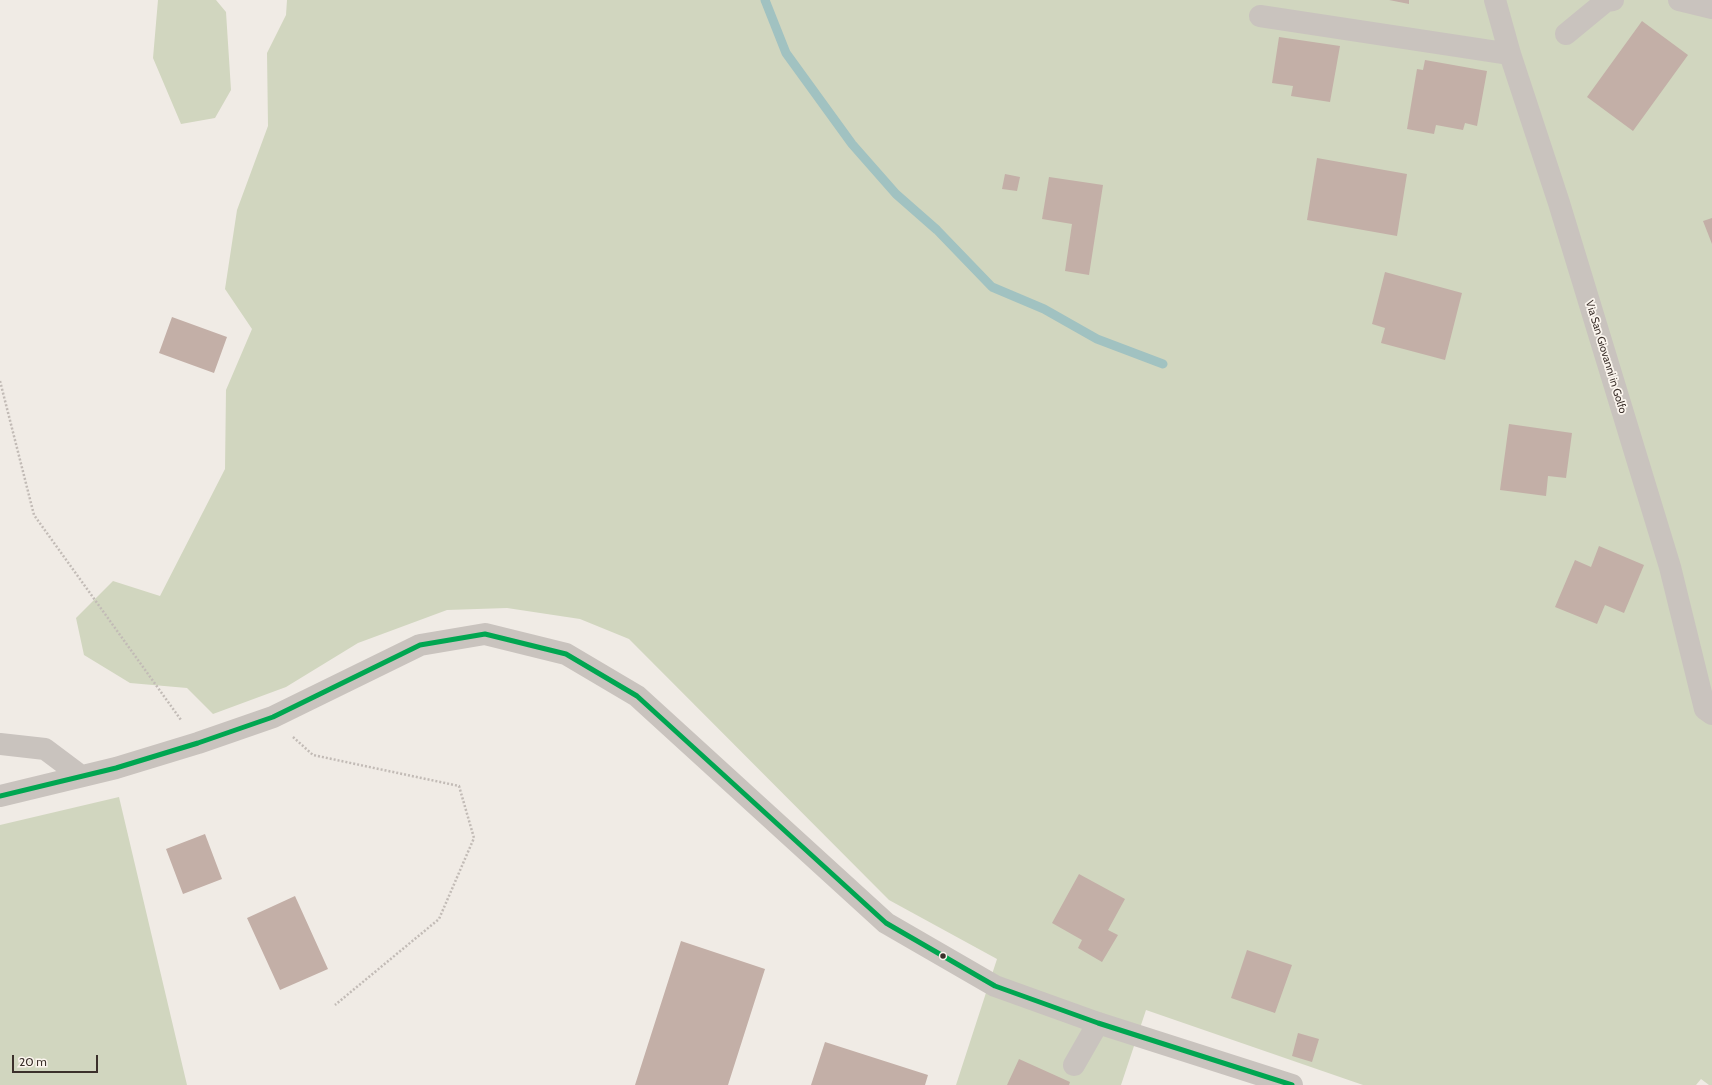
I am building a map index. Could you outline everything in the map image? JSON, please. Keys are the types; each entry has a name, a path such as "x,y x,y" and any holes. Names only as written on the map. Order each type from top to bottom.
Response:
{"street":[{"name":"Via San Giovanni in Golfo","path":"1495,0 1510,54 1559,203 1670,567 1705,709 1712,714"},
{"path":"1566,34 1606,1 1613,0"},
{"path":"1680,0 1712,8"},
{"path":"1260,16 1510,54"},
{"path":"0,796 81,776 198,743 272,717 420,645 485,634 566,654 637,696 886,923 995,986 1098,1023 1292,1085"},
{"path":"0,744 45,750 81,776"},
{"path":"1074,1065 1098,1023"}],"path":[{"path":"0,381 34,516 198,743"},
{"path":"272,717 313,755 459,786 474,838 439,919 335,1004"}],"green space":[{"path":"158,0 216,0 226,12 231,90 215,118 181,124 153,58"},
{"path":"287,0 1712,0 1712,1085 1709,1085 1701,1079 1696,1085 1363,1085 1146,1010 1121,1085 956,1085 997,959 889,900 629,639 580,619 507,608 447,610 358,643 286,687 213,714 187,688 130,683 84,655 76,618 113,581 160,596 225,469 226,390 252,329 225,289 237,210 268,126 267,53 286,15"},
{"path":"119,797 187,1085 0,1085 0,825"}],"building":[{"path":"1389,0 1409,0 1409,4"},
{"path":"1642,21 1688,55 1633,131 1587,97"},
{"path":"1279,37 1340,46 1330,102 1291,96 1293,86 1272,83"},
{"path":"1425,60 1487,71 1477,126 1465,123 1463,130 1436,125 1434,134 1407,129 1417,69 1423,70"},
{"path":"1317,158 1407,174 1397,236 1307,220"},
{"path":"1005,174 1020,177 1017,191 1002,189"},
{"path":"1049,177 1103,185 1089,275 1065,271 1072,224 1042,219"},
{"path":"1712,218 1712,244 1703,221"},
{"path":"1385,272 1462,293 1445,360 1381,343 1385,328 1372,324"},
{"path":"172,317 227,337 214,373 159,353"},
{"path":"1509,424 1572,433 1566,478 1548,476 1546,496 1500,490"},
{"path":"1599,546 1644,565 1624,613 1605,605 1597,624 1555,607 1575,560 1591,567"},
{"path":"205,834 222,879 183,894 166,849"},
{"path":"1079,874 1125,899 1108,930 1118,935 1102,962 1078,948 1082,940 1052,923"},
{"path":"295,896 328,969 280,990 247,918"},
{"path":"681,941 765,969 728,1085 635,1085"},
{"path":"1247,950 1292,965 1275,1013 1231,998"},
{"path":"1298,1033 1319,1039 1312,1062 1292,1056"},
{"path":"825,1042 928,1075 925,1085 811,1085"},
{"path":"1019,1059 1070,1082 1069,1085 1007,1085"}],"waterway":[{"path":"765,0 786,53 852,144 896,194 937,230 992,287 1044,309 1097,339 1163,364"}],"transit line":[{"path":"0,796 116,768 198,743 273,717 420,645 485,634 566,654 637,696 886,923 995,986 1098,1023 1292,1085"}]}
